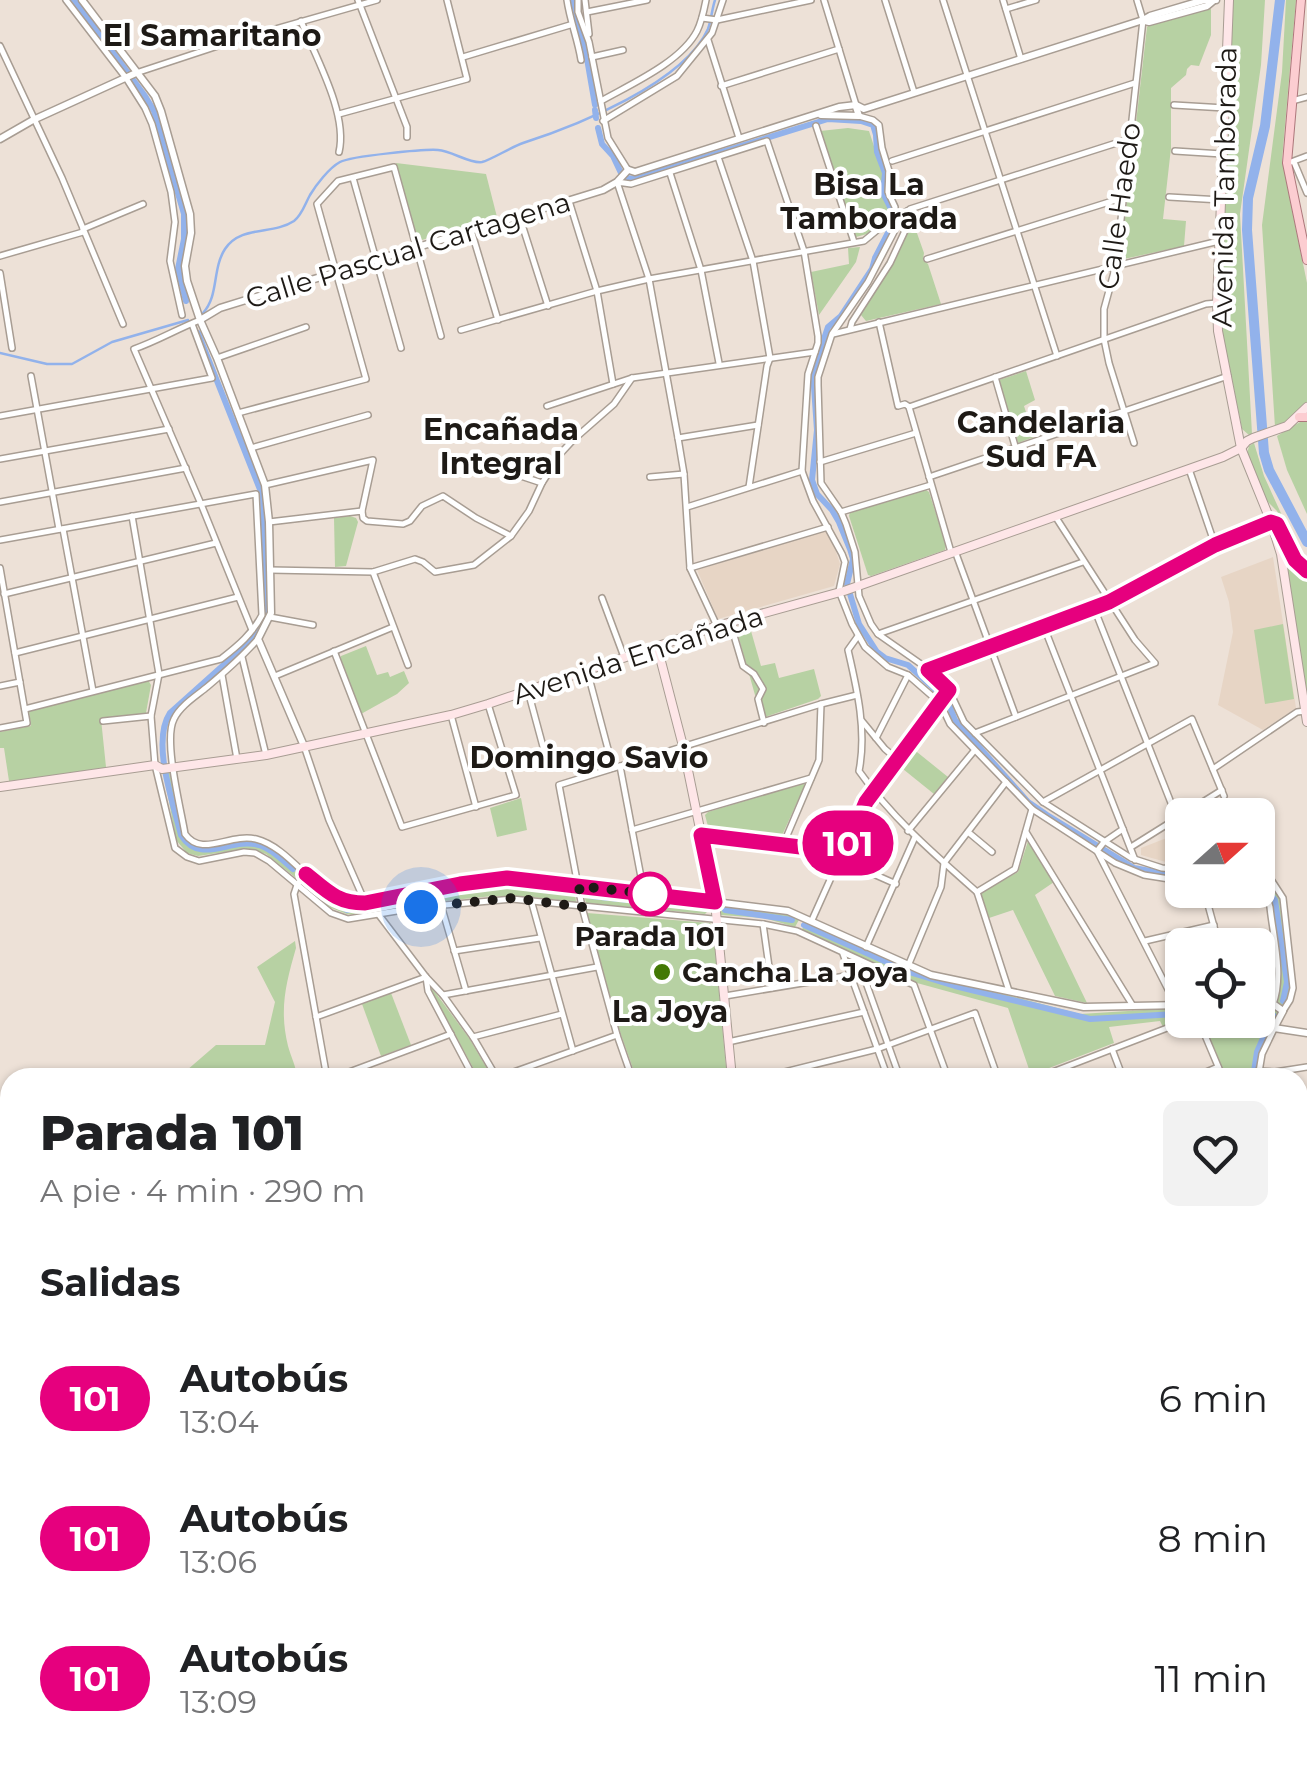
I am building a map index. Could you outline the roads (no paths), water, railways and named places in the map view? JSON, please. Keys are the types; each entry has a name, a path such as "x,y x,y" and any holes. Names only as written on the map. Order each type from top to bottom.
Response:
{"main road":[{"name":"Avenida Tamborada","path":"1230,0 1218,331 1242,448 1271,522 1284,570 1307,722"},
{"path":"1301,0 1303,28 1292,101 1290,162 1307,260"},
{"path":"1303,417 1307,407"},
{"name":"Avenida Encañada","path":"0,787 266,755 451,715 716,626 842,591 1189,469 1303,417"},
{"path":"1271,522 1277,524 1295,560 1305,570"},
{"path":"656,646 683,746 715,902 731,1068"}],"street":[{"path":"0,416 212,378 185,273 190,233 188,205 161,111 154,96 66,0"},
{"path":"82,0 131,75 146,108 171,192 176,222 170,260 182,315"},
{"path":"0,140 131,75 377,0"},
{"path":"339,114 468,79 447,0"},
{"path":"566,0 580,60"},
{"path":"582,0 588,12 589,42"},
{"path":"582,0 578,12 589,42 608,138 624,174 649,280 684,474 690,568 716,626"},
{"path":"588,12 648,0"},
{"path":"706,0 710,19 708,40 739,138"},
{"path":"602,111 674,56 723,0"},
{"path":"710,19 811,0"},
{"path":"824,0 859,116"},
{"path":"885,0 914,93"},
{"path":"943,0 1057,356"},
{"path":"1003,0 1021,59"},
{"path":"1006,9 1036,0"},
{"name":"Calle Haedo","path":"1134,442 1104,339 1104,309 1116,265 1143,20 1137,0"},
{"path":"812,116 839,107 856,105 864,109 1143,20 1150,22 1207,6 1215,0"},
{"path":"359,3 407,138"},
{"path":"302,21 339,114 340,152"},
{"path":"462,57 570,25"},
{"path":"602,111 669,83 708,40"},
{"path":"0,46 123,324"},
{"path":"722,86 840,49"},
{"path":"592,56 623,50"},
{"path":"892,161 1135,84"},
{"path":"1292,101 1307,97"},
{"path":"1174,106 1224,108"},
{"path":"812,116 859,116 879,125 889,172 888,192 895,207 895,230 876,269 832,334 818,377 821,482 841,512 855,552 856,586 864,610 878,634 928,670 944,697 950,724 1032,809 1115,862 1144,875 1165,878"},
{"name":"Calle Pascual Cartagena","path":"196,322 220,308 604,190 624,174 812,116"},
{"path":"816,126 854,242"},
{"path":"461,330 597,291 854,242 872,236 907,211 1130,139"},
{"path":"624,174 631,184 768,141 804,251 818,336 808,374 802,471 813,502 842,554 842,591 858,636 888,667 956,702 960,716 1042,802 1135,860 1165,868"},
{"path":"1175,151 1222,154"},
{"path":"1307,156 1290,162 1307,193"},
{"path":"718,157 752,262 770,358 749,487"},
{"path":"238,413 366,378 317,204 332,184 343,178 394,167 441,336"},
{"path":"670,173 701,270 719,365"},
{"path":"353,178 401,348"},
{"path":"1169,197 1220,200"},
{"path":"926,258 1122,198"},
{"path":"568,201 597,291 613,384"},
{"path":"0,256 84,230 143,204"},
{"path":"850,329 890,263 910,220 907,211"},
{"path":"519,216 548,306"},
{"path":"470,230 498,320"},
{"path":"832,334 1219,241"},
{"path":"0,273 12,348"},
{"path":"908,407 1217,303"},
{"path":"196,322 134,349 275,676 365,903"},
{"path":"196,322 217,358 265,485 270,617 242,658 172,721 165,768 175,848 199,861 255,853 340,917 359,918 512,898 797,930 914,986 944,1068"},
{"path":"879,322 898,406 908,407 953,551 1016,717"},
{"path":"217,358 306,326"},
{"path":"548,406 632,378 815,352"},
{"path":"808,374 818,377"},
{"path":"31,376 94,691"},
{"path":"929,477 1228,376"},
{"path":"995,377 1016,447"},
{"path":"270,570 374,572 416,559 435,572 474,564 511,536 561,453 614,404 632,378"},
{"path":"251,448 368,415"},
{"path":"678,438 758,425"},
{"path":"0,460 169,429"},
{"path":"820,462 916,434"},
{"path":"265,485 373,460 362,512 368,521 403,524 422,506 443,496 511,536"},
{"path":"481,464 542,483"},
{"path":"0,502 186,468"},
{"path":"1189,469 1215,545"},
{"path":"686,507 802,471"},
{"path":"650,477 684,474"},
{"path":"841,512 931,485"},
{"path":"0,540 256,494 262,614 256,636 221,659 25,709"},
{"path":"269,522 362,512"},
{"path":"132,516 159,674 152,716 165,768 192,842 202,846 239,838 261,840 346,902 365,903 499,878 788,910 932,974 1084,1007 1165,1007"},
{"path":"975,733 1154,663 1055,516"},
{"path":"928,670 1094,608 1215,545 1271,522"},
{"path":"690,568 828,527"},
{"path":"4,594 216,543"},
{"path":"878,634 1084,561"},
{"path":"0,572 26,723 0,728"},
{"path":"374,572 408,664"},
{"path":"15,652 238,596"},
{"path":"602,598 624,657"},
{"path":"1094,608 1168,798"},
{"path":"0,618 8,616"},
{"path":"270,617 313,624"},
{"path":"730,622 743,666 754,674 763,689 758,700 764,722"},
{"path":"275,676 393,627"},
{"path":"1044,627 1135,860"},
{"path":"858,636 848,650 860,719 862,753 858,771 908,831 977,892 1010,991"},
{"path":"334,651 402,828 516,795 488,704"},
{"path":"242,658 266,755"},
{"path":"587,670 616,767 644,893"},
{"path":"222,674 237,759"},
{"path":"876,738 908,675"},
{"path":"0,686 20,682"},
{"path":"528,691 545,754"},
{"path":"628,1068 582,907 559,784 858,696"},
{"path":"812,920 866,802 944,697"},
{"path":"783,845 820,751 821,704"},
{"path":"1213,769 1297,712 1305,711"},
{"path":"451,715 476,808"},
{"path":"102,721 152,716"},
{"path":"860,719 898,760"},
{"path":"1042,802 1192,720 1223,793 1214,798"},
{"path":"908,831 974,750"},
{"path":"632,830 811,778"},
{"path":"908,966 941,887 944,863 1006,782"},
{"path":"977,892 1015,869 1032,809"},
{"path":"1131,847 1165,825"},
{"path":"1097,850 1124,829"},
{"path":"968,832 992,852"},
{"path":"1026,832 1133,1006"},
{"path":"701,835 817,849 896,884"},
{"path":"866,947 915,838"},
{"path":"1097,850 1165,979"},
{"path":"306,874 294,894 328,1068"},
{"path":"1275,883 1284,905 1294,988 1275,1026"},
{"path":"531,900 573,1051"},
{"path":"441,905 466,991"},
{"path":"1209,908 1215,928"},
{"path":"379,915 443,994 491,1068"},
{"path":"797,930 803,917"},
{"path":"764,924 772,988"},
{"path":"1145,941 1214,925"},
{"path":"454,951 542,938"},
{"path":"843,954 884,1068"},
{"path":"1275,956 1275,998"},
{"path":"858,960 896,1068"},
{"path":"443,994 597,967"},
{"path":"724,996 851,975"},
{"path":"316,1017 426,977"},
{"path":"426,977 428,992 469,1068"},
{"path":"1275,1005 1283,1011"},
{"path":"728,1042 864,1012"},
{"path":"800,1068 877,1049 974,1013 994,1068"},
{"path":"473,1037 563,1014"},
{"path":"1063,1068 1165,1028"},
{"path":"1275,1028 1307,1032"},
{"path":"358,1068 451,1034"},
{"path":"525,1068 617,1035"},
{"path":"1206,1038 1218,1067"},
{"path":"1262,1068 1262,1054 1269,1038"},
{"path":"1112,1049 1119,1068"}],"waterway":[{"path":"74,0 154,111 184,214 178,269 186,301"},
{"path":"573,0 573,17 585,47 595,105"},
{"path":"203,313 211,299 221,257 232,241 294,221 319,182 340,162 431,150 482,162 571,126 626,100 676,67 708,29 715,0"},
{"path":"1280,0 1265,126 1248,198 1247,230 1264,453 1307,542"},
{"path":"595,110 596,118"},
{"path":"598,128 602,144 621,173 634,179 828,119 873,125 885,173 883,193 891,209 890,229 872,269 841,316 828,327 813,372 817,430 812,480 817,494 839,522 850,549 853,559 847,584 859,624 877,652 908,665 947,700 955,720 1028,802 1134,868 1165,874"},
{"path":"0,353 47,364 72,364 112,342 188,320"},
{"path":"198,333 263,497 266,619 247,644 170,713 163,740 165,772 181,835 189,844 207,850 237,844 259,845 293,869"},
{"path":"312,888 347,910 501,885 571,893"},
{"path":"591,896 706,908"},
{"path":"1275,900 1287,982 1283,1001"},
{"path":"725,910 792,920"},
{"path":"804,925 909,972 955,986 1090,1019 1165,1015"},
{"path":"1255,1068 1263,1038"}],"place":[{"name":"Parada 101","path":"650,894"},
{"name":"Cancha La Joya","path":"662,972"}],"district":[{"name":"El Samaritano","path":"212,35"},
{"name":"Bisa La Tamborada","path":"869,201"},
{"name":"Candelaria Sud FA","path":"1041,439"},
{"name":"Encañada Integral","path":"501,446"},
{"name":"Domingo Savio","path":"589,757"},
{"name":"La Joya","path":"670,1011"}]}
